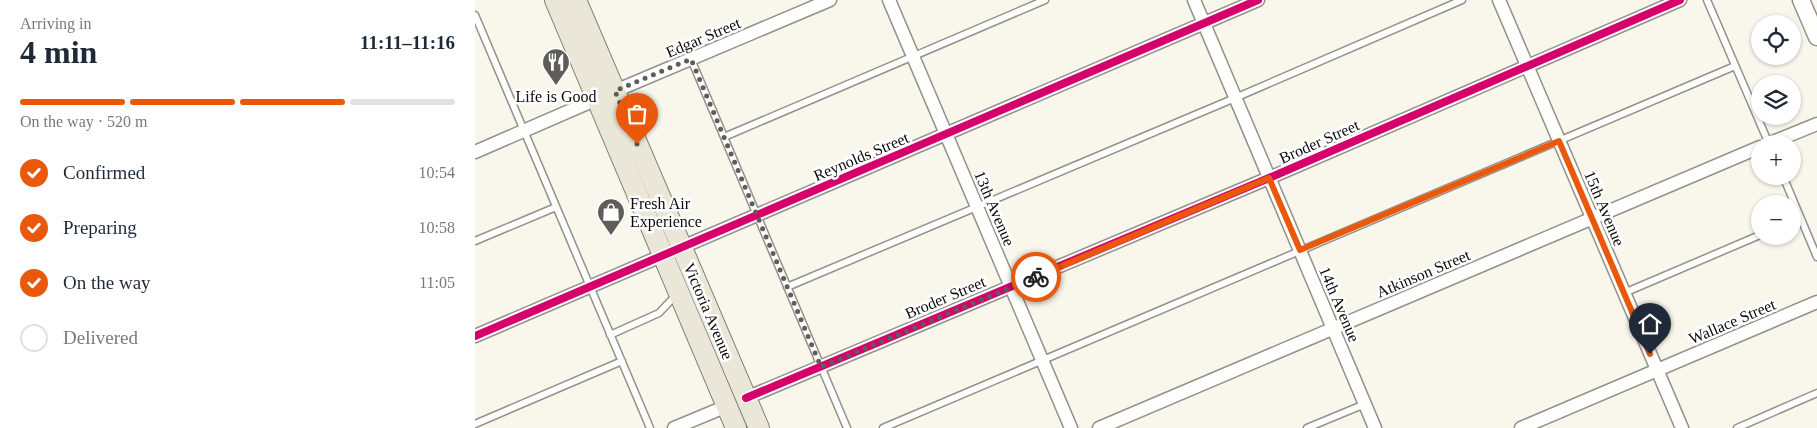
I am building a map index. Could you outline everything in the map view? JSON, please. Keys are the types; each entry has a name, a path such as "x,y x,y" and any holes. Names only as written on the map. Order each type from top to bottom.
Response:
{"main road":[{"name":"Victoria Avenue","path":"555,0 736,428"},
{"name":"Victoria Avenue","path":"576,0 759,428"}],"street":[{"name":"Edgar Street","path":"615,91 830,0"},
{"name":"13th Avenue","path":"889,0 1071,428"},
{"name":"14th Avenue","path":"1194,0 1375,428"},
{"name":"Reynolds Street","path":"475,336 1258,0"},
{"name":"15th Avenue","path":"1499,0 1681,428"},
{"name":"Broder Street","path":"746,398 1269,178 1680,0"},
{"path":"1801,0 1817,37"},
{"path":"475,152 597,99"},
{"path":"1791,135 1817,124"},
{"name":"Atkinson Street","path":"1099,428 1751,151"},
{"name":"Wallace Street","path":"1521,428 1817,302"},
{"path":"674,428 727,406"}],"lane":[{"path":"723,137 1045,0"},
{"path":"787,287 1462,0"},
{"path":"1707,0 1765,135"},
{"path":"475,16 650,428"},
{"path":"691,59 847,428"},
{"path":"883,428 1735,66"},
{"path":"475,241 557,208"},
{"path":"1801,220 1817,257"},
{"path":"1624,293 1751,239"},
{"path":"610,336 659,313 679,292"},
{"path":"475,424 622,361"},
{"path":"1737,428 1817,393"},
{"path":"1307,428 1365,404"}],"cycle path":[{"path":"475,336 1258,0"},
{"path":"746,398 1269,178 1680,0"}],"way so far":[{"path":"637,144 615,91 691,59 821,367 1036,277"}],"place":[{"name":"Life is Good","path":"556,86"},
{"name":"Fresh Air Experience","path":"611,236"}],"route":[{"path":"1036,277 1269,178 1300,250 1559,141 1650,354"}]}
